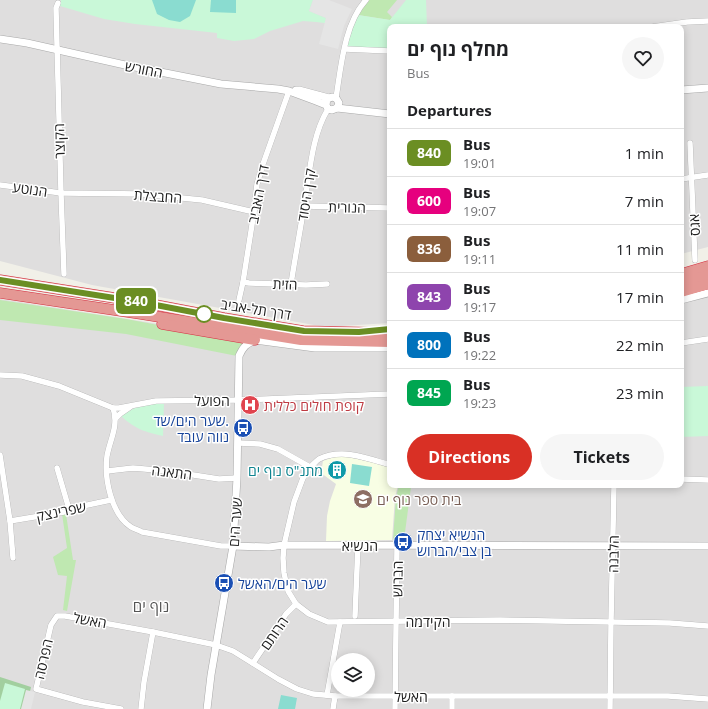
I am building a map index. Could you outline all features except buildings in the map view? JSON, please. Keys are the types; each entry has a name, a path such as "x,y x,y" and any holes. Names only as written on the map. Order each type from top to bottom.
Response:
{"highway":[{"path":"684,273 708,266"},
{"path":"684,282 708,275"},
{"name":"דרך תל-אביב","path":"0,280 140,302 304,331 387,333"},
{"path":"684,291 708,284"},
{"name":"דרך תל-אביב","path":"0,293 301,340 387,342"},
{"path":"0,297 255,340"},
{"path":"359,332 387,330"}],"street":[{"name":"קרן היסוד","path":"291,284 316,137 322,118 330,102 349,29 366,0"},
{"name":"הקוצר","path":"56,3 64,274"},
{"path":"673,24 708,21"},
{"name":"החורש","path":"0,39 57,49 125,65 221,84 278,88 330,102"},
{"path":"345,49 387,51"},
{"path":"684,90 708,88"},
{"name":"דרך האביב","path":"239,300 254,212 257,184 289,91"},
{"path":"330,102 332,110 337,108 387,114"},
{"name":"אגס","path":"690,143 696,260"},
{"path":"684,178 708,175"},
{"name":"הנוטע","path":"0,185 61,193"},
{"name":"החבצלת","path":"61,193 157,195 202,200 254,212"},
{"name":"הנורית","path":"304,206 387,208"},
{"name":"הזית","path":"243,282 306,285 327,284"},
{"path":"684,299 708,293"},
{"path":"684,342 708,339"},
{"path":"255,340 315,348 387,348"},
{"name":"שער הים","path":"206,709 233,546 238,478 239,356 242,348 247,343 255,340"},
{"name":"הפועל","path":"0,375 22,376 59,386 113,408 156,401 277,399 387,394"},
{"name":"הפועל","path":"116,418 131,406"},
{"path":"113,408 116,418"},
{"name":"הנשיא","path":"116,418 114,432 107,456 109,493 120,517 131,527 142,532 221,546 708,546"},
{"path":"238,443 260,444 278,449 310,467 318,460 343,454 387,463"},
{"path":"0,455 10,521 13,558"},
{"name":"הקידמה","path":"310,467 303,478 294,502 284,545 283,558 285,579 288,591 296,604 308,614 328,622 500,620 670,623 708,626"},
{"path":"57,468 70,509"},
{"name":"התאנה","path":"107,471 133,468 168,471 219,479 238,478"},
{"path":"684,479 708,480"},
{"name":"הלבנה","path":"610,709 614,488"},
{"name":"שפרינצק","path":"10,521 64,512 70,509 111,500"},
{"path":"355,616 358,545"},
{"name":"הברוש","path":"395,709 397,545"},
{"name":"הרותם","path":"253,663 286,614 296,604"},
{"name":"האשל","path":"56,616 65,616 216,645 233,650 296,689 313,694 331,696"},
{"name":"הפרסה","path":"56,616 51,625 36,689 83,702 121,709"},
{"path":"327,695 340,622"},
{"path":"141,709 153,632"},
{"name":"האשל","path":"375,696 668,696 708,699"},
{"path":"452,696 452,709"},
{"path":"332,709 335,697"}],"shaded area":[{"path":"0,0 708,0 708,247 684,253 684,24 387,24 387,323 325,327 92,285 0,261"},
{"path":"152,0 196,0 190,16 180,22 169,20 157,14"},
{"path":"211,0 236,0 236,13 210,12"},
{"path":"313,0 329,0 352,9 344,26 338,49 319,44 326,18 309,11"},
{"name":"נוף ים","path":"708,293 708,709 0,709 0,299 178,327 387,348 387,488 684,488 684,299"},
{"name":"בית ספר נוף ים","path":"343,456 387,465 387,488 397,488 395,497 392,540 326,541 327,516 336,484 321,473 323,461 334,457"},
{"path":"352,464 372,467 369,486 350,483"},
{"path":"26,690 35,692 31,709 21,709"},
{"path":"281,695 297,698 295,709 278,709"}],"green space":[{"path":"61,0 313,0 309,11 326,18 325,23 303,21 270,31 254,39 234,41 217,38 217,33 104,19 60,6"},
{"path":"369,0 397,0 387,12 392,17 390,20 358,15"},
{"path":"406,0 426,0 427,24 387,24 387,48 347,47 358,15 390,20"},
{"path":"0,300 126,319 245,341 237,356 126,334 0,320"},
{"path":"708,386 708,436 684,437 684,387"},
{"path":"164,402 163,436 140,429 121,416 132,409 152,403"},
{"path":"398,488 411,488 404,540 393,540 396,497"},
{"path":"62,514 66,514 73,560 76,560 67,611 63,610 67,576 58,575 53,557 67,548"},
{"path":"0,677 31,687 26,709 0,709"},
{"path":"5,683 25,689 20,709 0,709 0,701"}],"bus line":[{"name":"840","path":"0,280 140,302 304,331 359,332 387,329"}],"place":[{"name":"קופת חולים כללית","path":"250,405"},
{"name":"שער הים/שד. נווה עובד","path":"243,428"},
{"name":"מתנ\"ס נוף ים","path":"337,470"},
{"name":"בית ספר נוף ים","path":"363,499"},
{"name":"הנשיא יצחק בן צבי/הברוש","path":"403,542"},
{"name":"שער הים/האשל","path":"224,583"}],"district":[{"name":"נוף ים","path":"151,606"}]}
